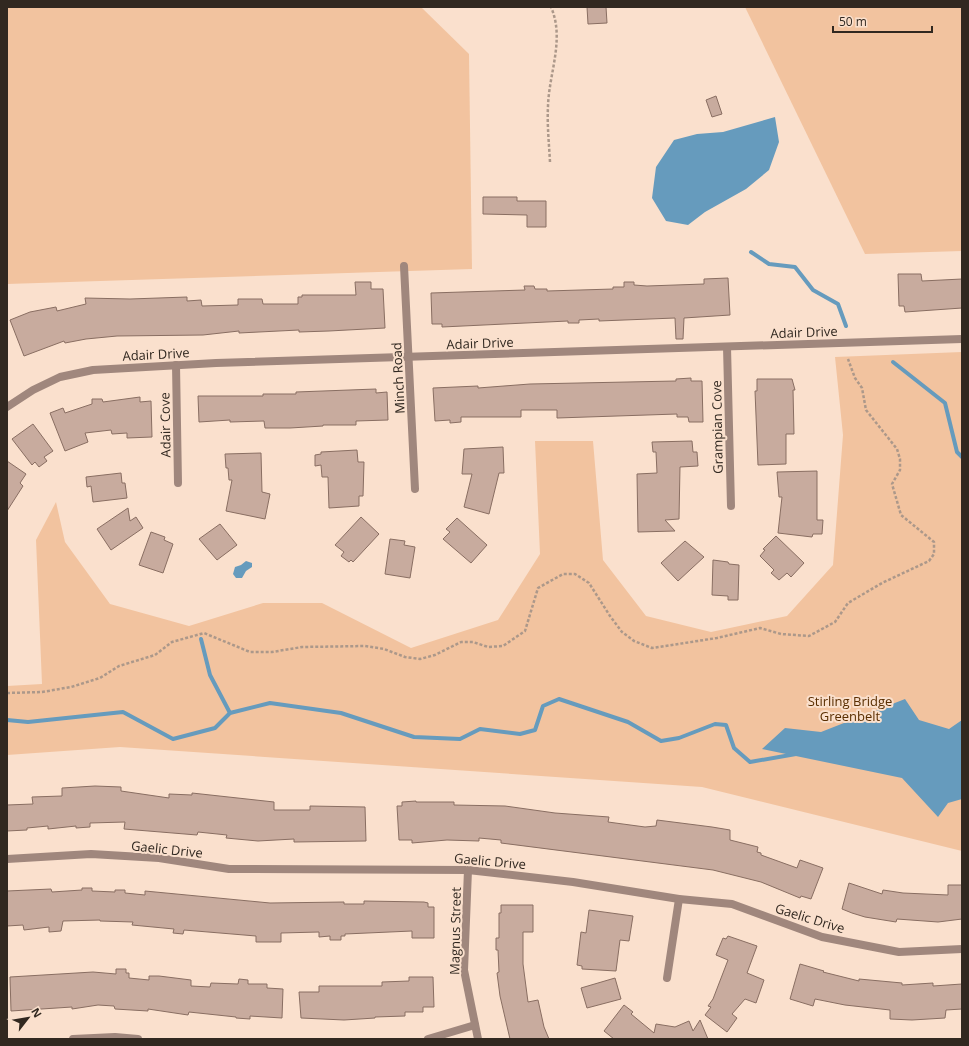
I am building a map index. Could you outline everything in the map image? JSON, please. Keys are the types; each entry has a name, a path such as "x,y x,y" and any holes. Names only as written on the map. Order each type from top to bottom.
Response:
{"street":[{"name":"Minch Road","path":"404,266 415,489"},
{"name":"Adair Drive","path":"7,407 33,390 60,378 93,370 176,365 962,339"},
{"name":"Grampian Cove","path":"727,347 730,506"},
{"name":"Adair Cove","path":"176,365 178,483"},
{"name":"Gaelic Drive","path":"7,859 91,854 159,858 229,869 468,870 573,882 679,899 732,904 822,937 899,952 962,948"},
{"name":"Magnus Street","path":"468,870 464,970 478,1039"},
{"path":"667,978 679,899"},
{"path":"428,1039 475,1025"},
{"path":"73,1039 115,1037 138,1039"}],"path":[{"path":"550,162 548,106 558,38 556,19 551,7"},
{"path":"7,693 42,692 71,687 100,678 130,662 155,655 172,642 204,633 250,652 272,652 302,647 365,646 384,649 405,657 420,659 435,655 461,642 473,642 488,647 503,646 525,630 538,588 563,574 575,574 589,583 622,632 634,641 652,648 717,638 760,628 781,634 809,636 835,622 848,604 882,583 929,561 934,554 934,542 901,515 892,484 900,470 900,459 897,449 866,410 862,388 855,378 848,359"}],"green space":[{"path":"7,7 421,7 469,54 472,269 7,284"},
{"path":"745,7 962,7 962,251 865,254"},
{"name":"Stirling Bridge Greenbelt","path":"962,352 962,851 702,787 120,747 7,755 7,686 42,684 36,540 56,502 65,542 110,604 189,626 263,603 322,603 411,648 498,620 540,554 535,441 593,441 603,560 646,616 711,632 787,616 833,565 843,435 835,357"}],"water":[{"path":"775,117 779,142 769,170 746,189 705,212 688,225 666,221 652,198 656,167 674,140 697,134 723,132"},
{"path":"246,561 252,563 252,567 246,571 242,578 236,578 233,574 235,567"},
{"path":"905,699 919,720 949,729 962,720 962,799 948,803 938,817 902,778 762,749 785,728 821,732"}],"building":[{"path":"587,7 606,7 607,23 588,24"},
{"path":"716,96 722,114 712,117 706,100"},
{"path":"483,197 517,197 517,201 546,201 546,227 527,227 527,215 483,214"},
{"path":"898,274 921,274 922,281 962,279 962,308 905,312 904,306 899,306"},
{"path":"728,278 730,315 684,318 683,339 676,339 675,318 599,321 599,319 579,320 579,323 568,323 568,321 442,327 442,324 432,324 431,293 525,290 524,286 534,286 535,289 547,289 547,291 613,289 613,287 624,287 624,282 634,282 634,285 647,286 704,284 704,279"},
{"path":"355,282 371,282 371,289 383,289 385,328 299,332 299,330 239,333 239,331 203,335 117,336 65,343 64,341 24,356 10,320 30,312 56,307 57,311 86,304 85,298 130,299 187,297 187,301 201,300 202,306 238,305 238,299 262,299 263,304 298,304 298,297 302,297 302,295 356,295"},
{"path":"691,378 691,381 702,381 703,422 689,422 688,417 677,417 677,414 557,418 557,410 521,410 521,417 461,417 461,422 450,423 450,420 435,421 433,388 478,386 478,388 530,384 676,381 676,379"},
{"path":"757,379 792,379 795,390 793,390 794,434 786,434 786,464 758,465 755,391 757,391"},
{"path":"376,389 376,393 387,392 388,420 356,421 356,425 323,425 290,428 265,428 264,421 230,422 230,420 199,422 198,396 263,396 263,394 296,394 296,392"},
{"path":"140,397 140,402 151,401 152,437 127,438 127,433 112,434 111,430 85,433 88,442 65,451 50,413 63,408 65,413 92,404 92,399 102,399 103,402"},
{"path":"33,424 53,451 44,457 47,461 39,467 35,462 32,465 12,439"},
{"path":"692,441 693,452 697,452 698,466 680,467 679,519 665,520 675,531 638,532 637,474 657,473 656,452 653,452 652,442"},
{"path":"503,447 504,473 499,473 489,514 464,507 472,474 462,474 464,449"},
{"path":"357,450 358,462 364,462 363,496 359,496 359,506 329,508 328,477 322,477 321,465 315,466 315,455 321,454 321,452"},
{"path":"261,453 262,492 270,494 265,519 226,511 232,480 229,480 225,454"},
{"path":"7,461 26,474 20,483 23,486 7,511"},
{"path":"817,471 817,520 823,520 822,534 813,534 812,537 778,533 782,497 779,497 777,472"},
{"path":"121,473 122,483 125,483 127,498 93,502 91,486 87,487 86,477"},
{"path":"128,508 130,521 136,517 143,528 111,550 97,529"},
{"path":"361,517 379,534 353,562 351,560 349,562 341,556 344,552 335,545"},
{"path":"457,518 487,545 471,563 443,539 450,532 446,529"},
{"path":"220,524 237,545 217,560 199,539"},
{"path":"151,532 165,537 164,540 173,544 163,573 139,565"},
{"path":"776,536 804,563 791,577 787,573 779,580 771,573 774,570 760,556 765,550 763,549"},
{"path":"390,539 405,541 404,545 415,547 410,578 385,574"},
{"path":"685,541 704,557 678,581 661,563"},
{"path":"713,560 739,565 738,600 728,600 728,596 712,595"},
{"path":"95,786 121,787 121,791 169,798 169,794 192,795 192,793 274,802 274,810 310,810 310,806 365,807 366,841 294,842 294,839 258,841 226,838 227,835 198,832 197,835 124,829 125,822 90,823 90,827 76,828 76,826 48,829 48,826 27,828 27,830 7,831 7,805 33,804 32,797 62,796 62,788"},
{"path":"402,802 454,802 454,805 505,806 555,813 609,817 608,822 645,827 656,826 657,820 712,827 730,830 730,840 758,847 757,852 761,853 761,855 797,868 800,860 823,868 811,899 801,896 800,898 761,882 713,870 501,843 501,840 479,838 479,841 447,840 412,843 412,840 399,840 397,806 402,806"},
{"path":"849,883 882,894 883,890 903,893 948,895 948,885 962,885 962,919 938,922 897,919 896,922 865,917 852,913 842,909"},
{"path":"82,888 92,888 92,891 115,892 115,890 125,890 125,893 145,895 145,891 270,903 344,902 344,904 364,904 364,901 424,902 428,903 428,907 434,907 434,938 412,938 412,931 345,934 345,936 341,936 341,940 330,940 330,936 319,937 319,932 281,933 281,942 256,942 256,936 184,930 183,934 173,933 174,929 132,925 133,922 100,920 63,921 61,931 49,932 49,927 24,930 23,925 7,926 7,891 51,889 52,892 82,890"},
{"path":"501,905 533,905 533,932 523,932 523,964 528,1002 538,1000 544,1027 549,1039 510,1039 500,996 497,973 499,972 496,938 499,938 499,913 501,913"},
{"path":"589,910 633,916 629,941 620,940 616,971 582,969 582,966 577,965 581,932 586,933"},
{"path":"728,936 757,946 747,973 764,980 756,1003 745,999 732,1014 737,1018 727,1032 705,1015 711,1007 708,1006 713,999 728,960 716,955 723,938 726,939"},
{"path":"800,964 824,971 823,972 859,981 859,979 902,983 902,985 933,983 933,986 962,984 962,1009 946,1010 945,1018 912,1020 890,1019 890,1010 845,1005 815,999 813,1006 790,999"},
{"path":"116,969 126,969 126,973 129,973 129,978 149,980 149,976 159,976 191,980 191,986 210,987 211,983 238,984 239,979 248,980 248,984 267,984 267,988 283,989 282,1018 250,1016 250,1019 189,1012 188,1015 148,1009 148,1011 115,1009 114,1006 98,1005 72,1009 72,1007 11,1011 10,977 93,972 116,974"},
{"path":"409,977 433,977 434,1007 423,1007 423,1012 405,1012 405,1016 344,1020 301,1018 299,992 319,992 319,986 382,986 382,982 409,981"},
{"path":"615,978 621,999 587,1008 581,988"},
{"path":"624,1005 633,1012 631,1014 654,1033 656,1024 675,1027 689,1021 693,1031 700,1020 708,1039 614,1039 604,1031"}],"waterway":[{"path":"751,252 769,264 795,267 813,290 838,304 846,326"},
{"path":"893,362 945,403 957,452 962,457"},
{"path":"201,639 210,675 230,713"},
{"path":"7,720 28,722 123,712 173,739 215,728 230,713 270,703 341,713 414,737 460,739 480,729 520,734 535,730 543,706 559,699 628,722 661,741 679,738 715,724 726,725 734,748 750,762 796,754"}]}
